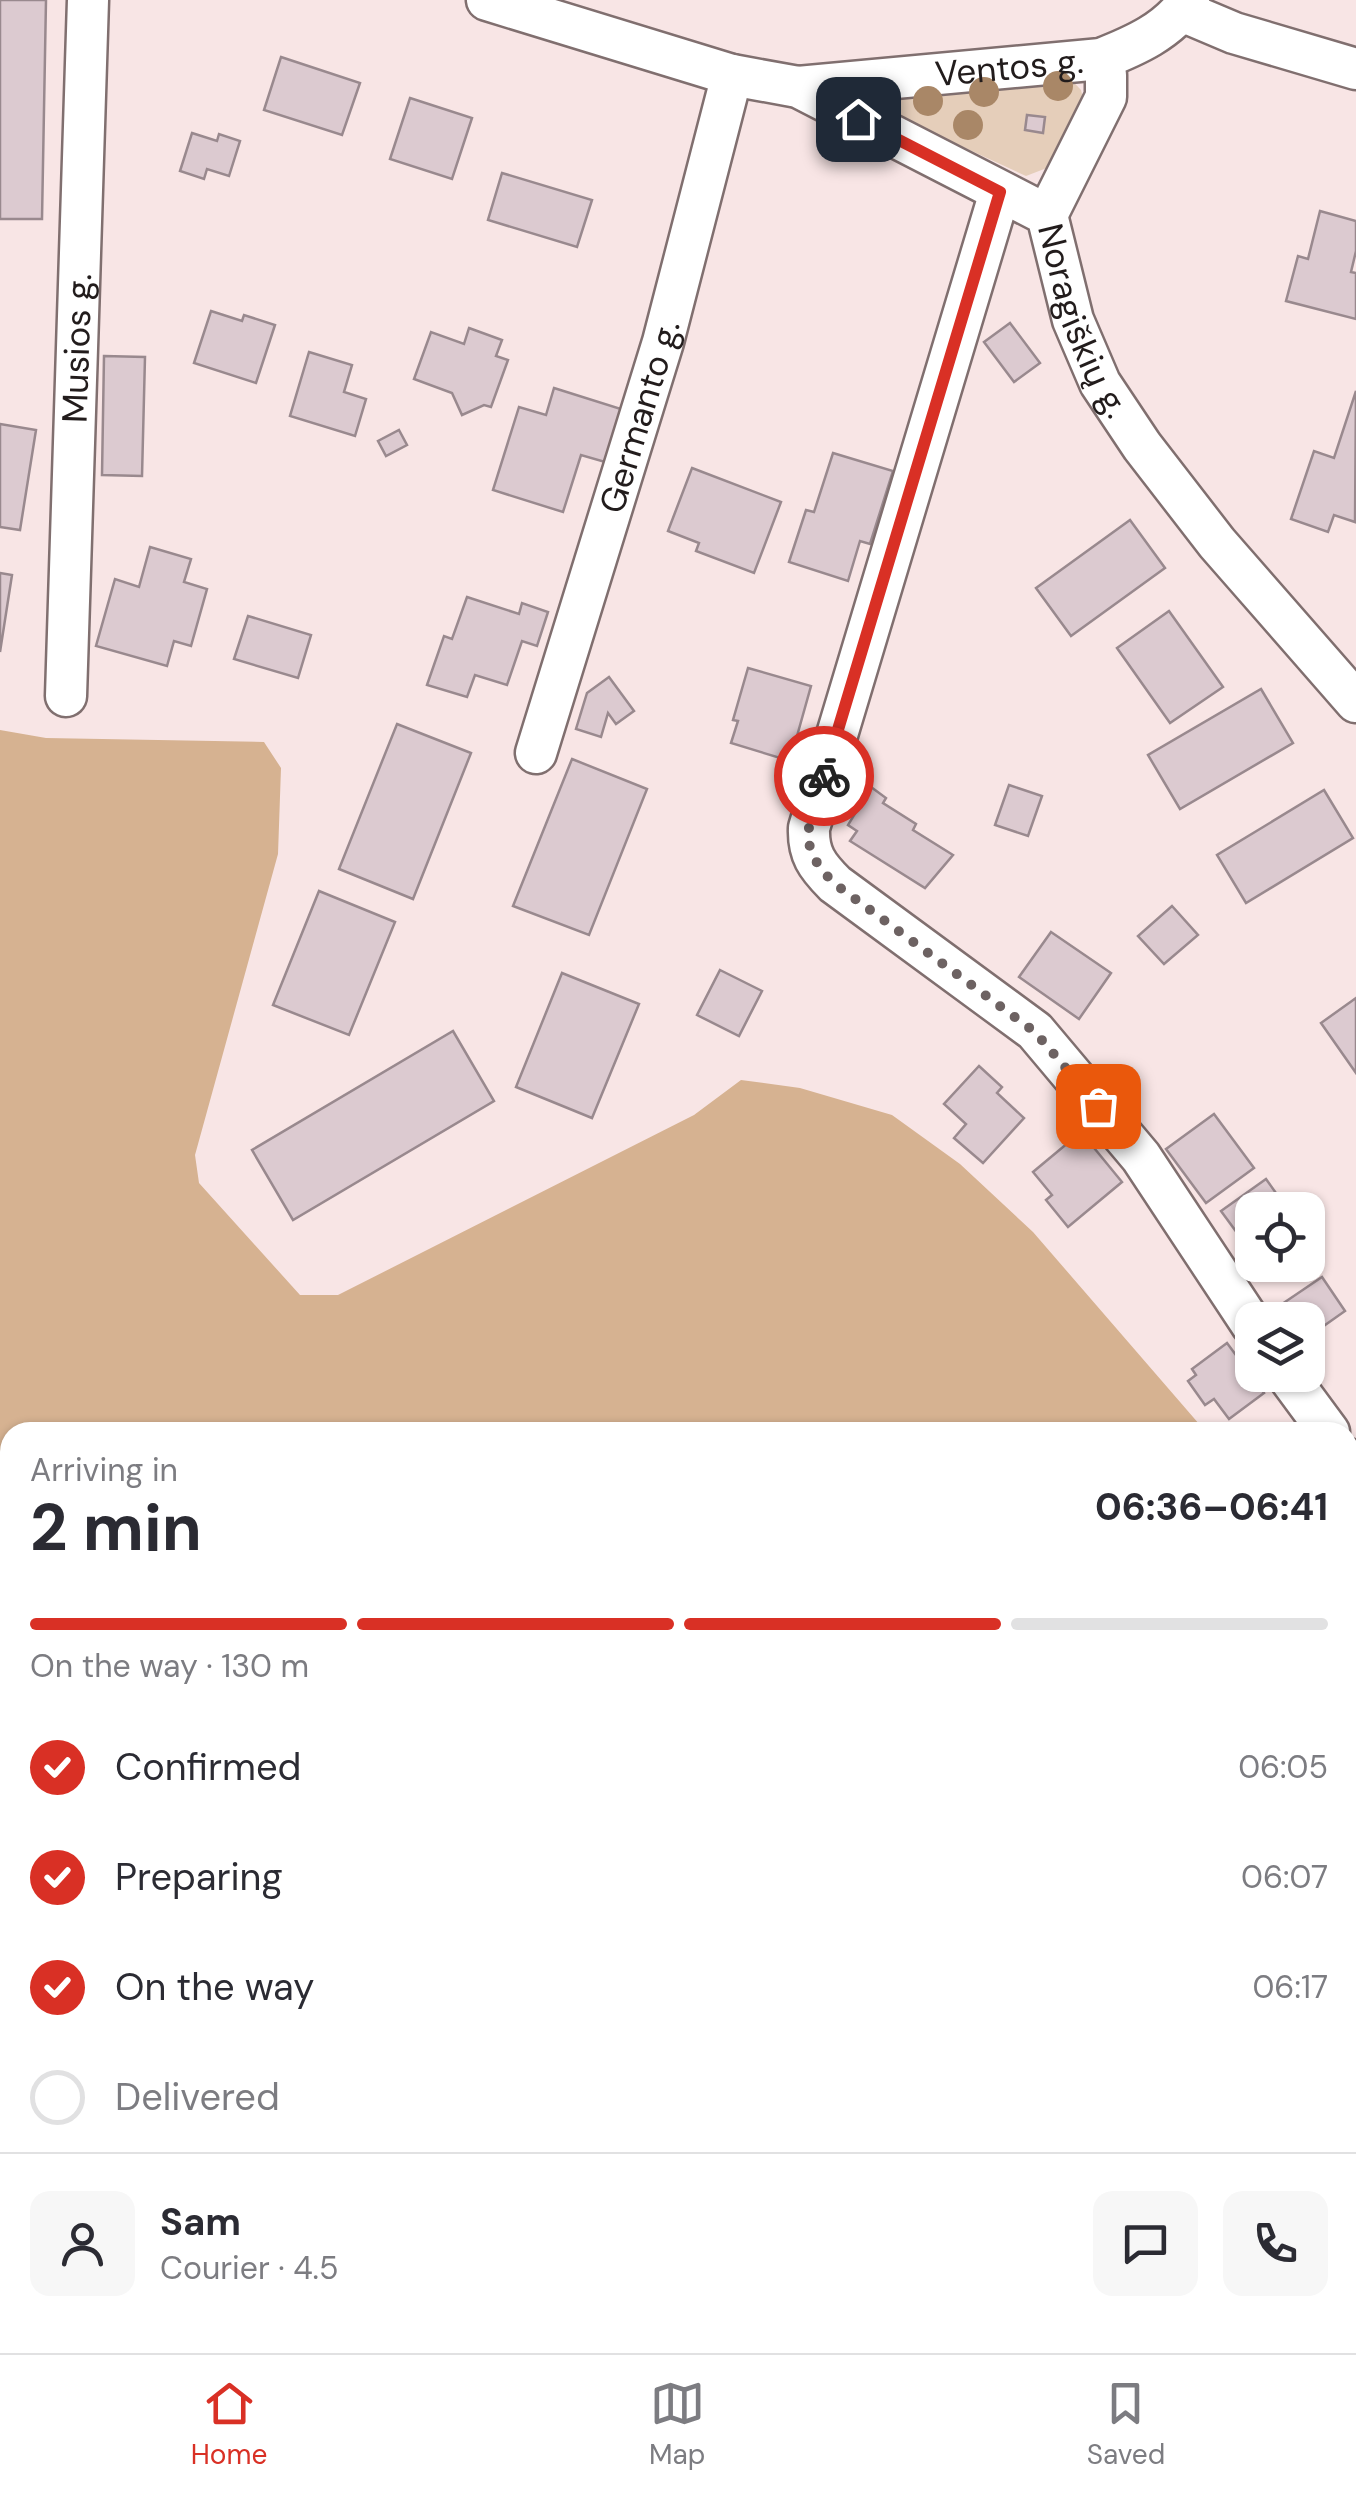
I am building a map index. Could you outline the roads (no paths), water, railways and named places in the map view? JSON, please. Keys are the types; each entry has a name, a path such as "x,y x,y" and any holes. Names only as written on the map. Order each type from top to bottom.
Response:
{"street":[{"name":"Musios g.","path":"66,696 88,0"},
{"name":"Noragiškių g.","path":"488,0 732,75 798,87 1047,215 1073,320 1100,383 1142,446 1217,543 1356,702"},
{"name":"Ventos g.","path":"798,87 1101,59 1142,42 1185,6"},
{"path":"1185,6 1234,33 1356,69"},
{"name":"Ventos g.","path":"1047,215 1106,97 1101,59"},
{"name":"Germanto g.","path":"536,753 664,342 732,75"},
{"path":"1000,192 808,828 808,844 812,857 835,884 1035,1032 1140,1157 1237,1302"},
{"path":"1299,1392 1321,1422"}]}
